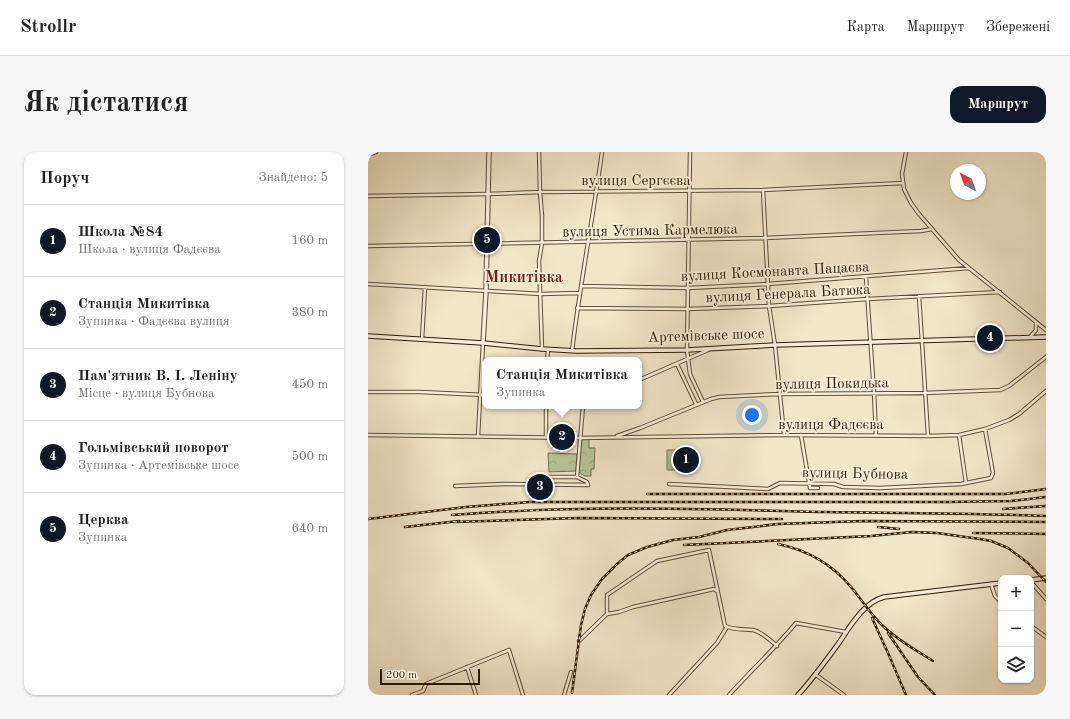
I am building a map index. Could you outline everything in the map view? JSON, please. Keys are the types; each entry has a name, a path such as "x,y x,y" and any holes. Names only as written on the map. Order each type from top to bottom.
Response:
{"main road":[{"path":"483,343 486,291 489,152"},
{"name":"Артемівське шосе","path":"368,336 483,343 572,351 688,350 775,344 1046,337"},
{"path":"1034,580 1046,578"},
{"path":"798,695 816,675 846,632 866,607 878,598 998,583"}],"street":[{"path":"368,155 376,152"},
{"path":"572,351 577,308 589,242 602,152"},
{"path":"690,152 688,192 688,359 690,374 703,402"},
{"path":"906,152 903,164 903,183 906,194 911,203 956,256 1046,330"},
{"path":"538,153 542,216 542,243 539,260 542,349"},
{"name":"вулиця Сергєєва","path":"368,196 597,191 688,192 903,183"},
{"path":"762,190 769,306 775,344 784,435"},
{"name":"вулиця Устима Кармелюка","path":"368,246 765,238 921,231 932,229"},
{"name":"вулиця Космонавта Пацаєва","path":"581,286 688,288 768,284 969,268"},
{"path":"866,277 876,435"},
{"path":"368,284 541,294 580,293"},
{"path":"422,339 425,287"},
{"name":"вулиця Генерала Батюка","path":"577,308 688,309 769,306 1000,292"},
{"path":"919,296 924,393 928,436"},
{"path":"1030,337 1036,330 1036,321"},
{"path":"482,357 483,343"},
{"path":"642,379 712,348"},
{"path":"547,357 548,350"},
{"name":"вулиця Покидька","path":"615,437 696,404 720,397 779,394 874,394 1000,390 1009,386 1046,357"},
{"path":"478,436 482,360"},
{"path":"676,364 696,404"},
{"name":"вулиця Фадєєва","path":"368,435 580,438 784,435 959,435 985,429 1009,420 1019,414 1046,391"},
{"path":"368,392 420,392 480,395"},
{"path":"546,409 546,437"},
{"path":"577,477 583,409"},
{"name":"вулиця Бубнова","path":"669,484 768,489 780,483 834,484 843,487 880,488 966,483 991,478 993,473 985,429"},
{"path":"801,435 810,488 818,488"},
{"path":"959,435 966,483"},
{"path":"455,486 504,484 588,485 587,482 577,477 547,477"},
{"path":"607,614 607,595 657,561 709,550 726,626 717,643 669,695"},
{"path":"991,584 995,596 998,599"},
{"path":"1034,585 1046,599"},
{"path":"579,641 607,614 714,589 717,591"},
{"path":"729,695 777,646 796,623 846,632"},
{"path":"726,626 734,629 754,630 765,636 777,646"},
{"path":"1034,628 1046,637"},
{"path":"412,695 423,691 426,684 509,650 523,695"},
{"path":"467,668 476,695"},
{"path":"564,695 571,672"},
{"path":"816,675 844,695"},
{"path":"423,691 425,695"}],"green space":[{"path":"580,438 589,438 589,448 595,448 594,469 591,469 591,476 585,476 578,472"},
{"path":"667,450 677,450 677,470 667,470"},
{"path":"548,453 577,454 576,471 549,472"},
{"path":"678,462 691,462 691,469 678,469"}],"railway":[{"path":"647,494 1006,494 1046,489"},
{"path":"368,519 466,507 530,502 949,502 1011,501 1046,497"},
{"path":"1003,509 1046,506"},
{"path":"452,515 546,510 639,509 1046,516"},
{"path":"454,522 579,518 782,519"},
{"path":"405,527 459,521"},
{"path":"572,693 581,625 585,609 591,595 602,579 617,564 628,555 647,547 673,540 699,537 727,530 778,524 864,521 1046,522"},
{"path":"878,527 899,529"},
{"path":"684,545 871,536 912,532 937,533 991,541 1008,548 1028,563 1046,582"},
{"path":"973,533 1046,534"},
{"path":"778,544 809,554 836,571 878,621 894,635 933,661"},
{"path":"872,618 906,695"},
{"path":"888,633 918,677 935,695"}],"place":[{"name":"Церква","path":"487,240"},
{"name":"Гольмівський поворот","path":"990,338"},
{"name":"Станція Микитівка","path":"562,437"},
{"name":"Школа №84","path":"686,460"},
{"name":"Пам'ятник В. І. Леніну","path":"540,487"}],"district":[{"name":"Микитівка","path":"524,276"}]}
